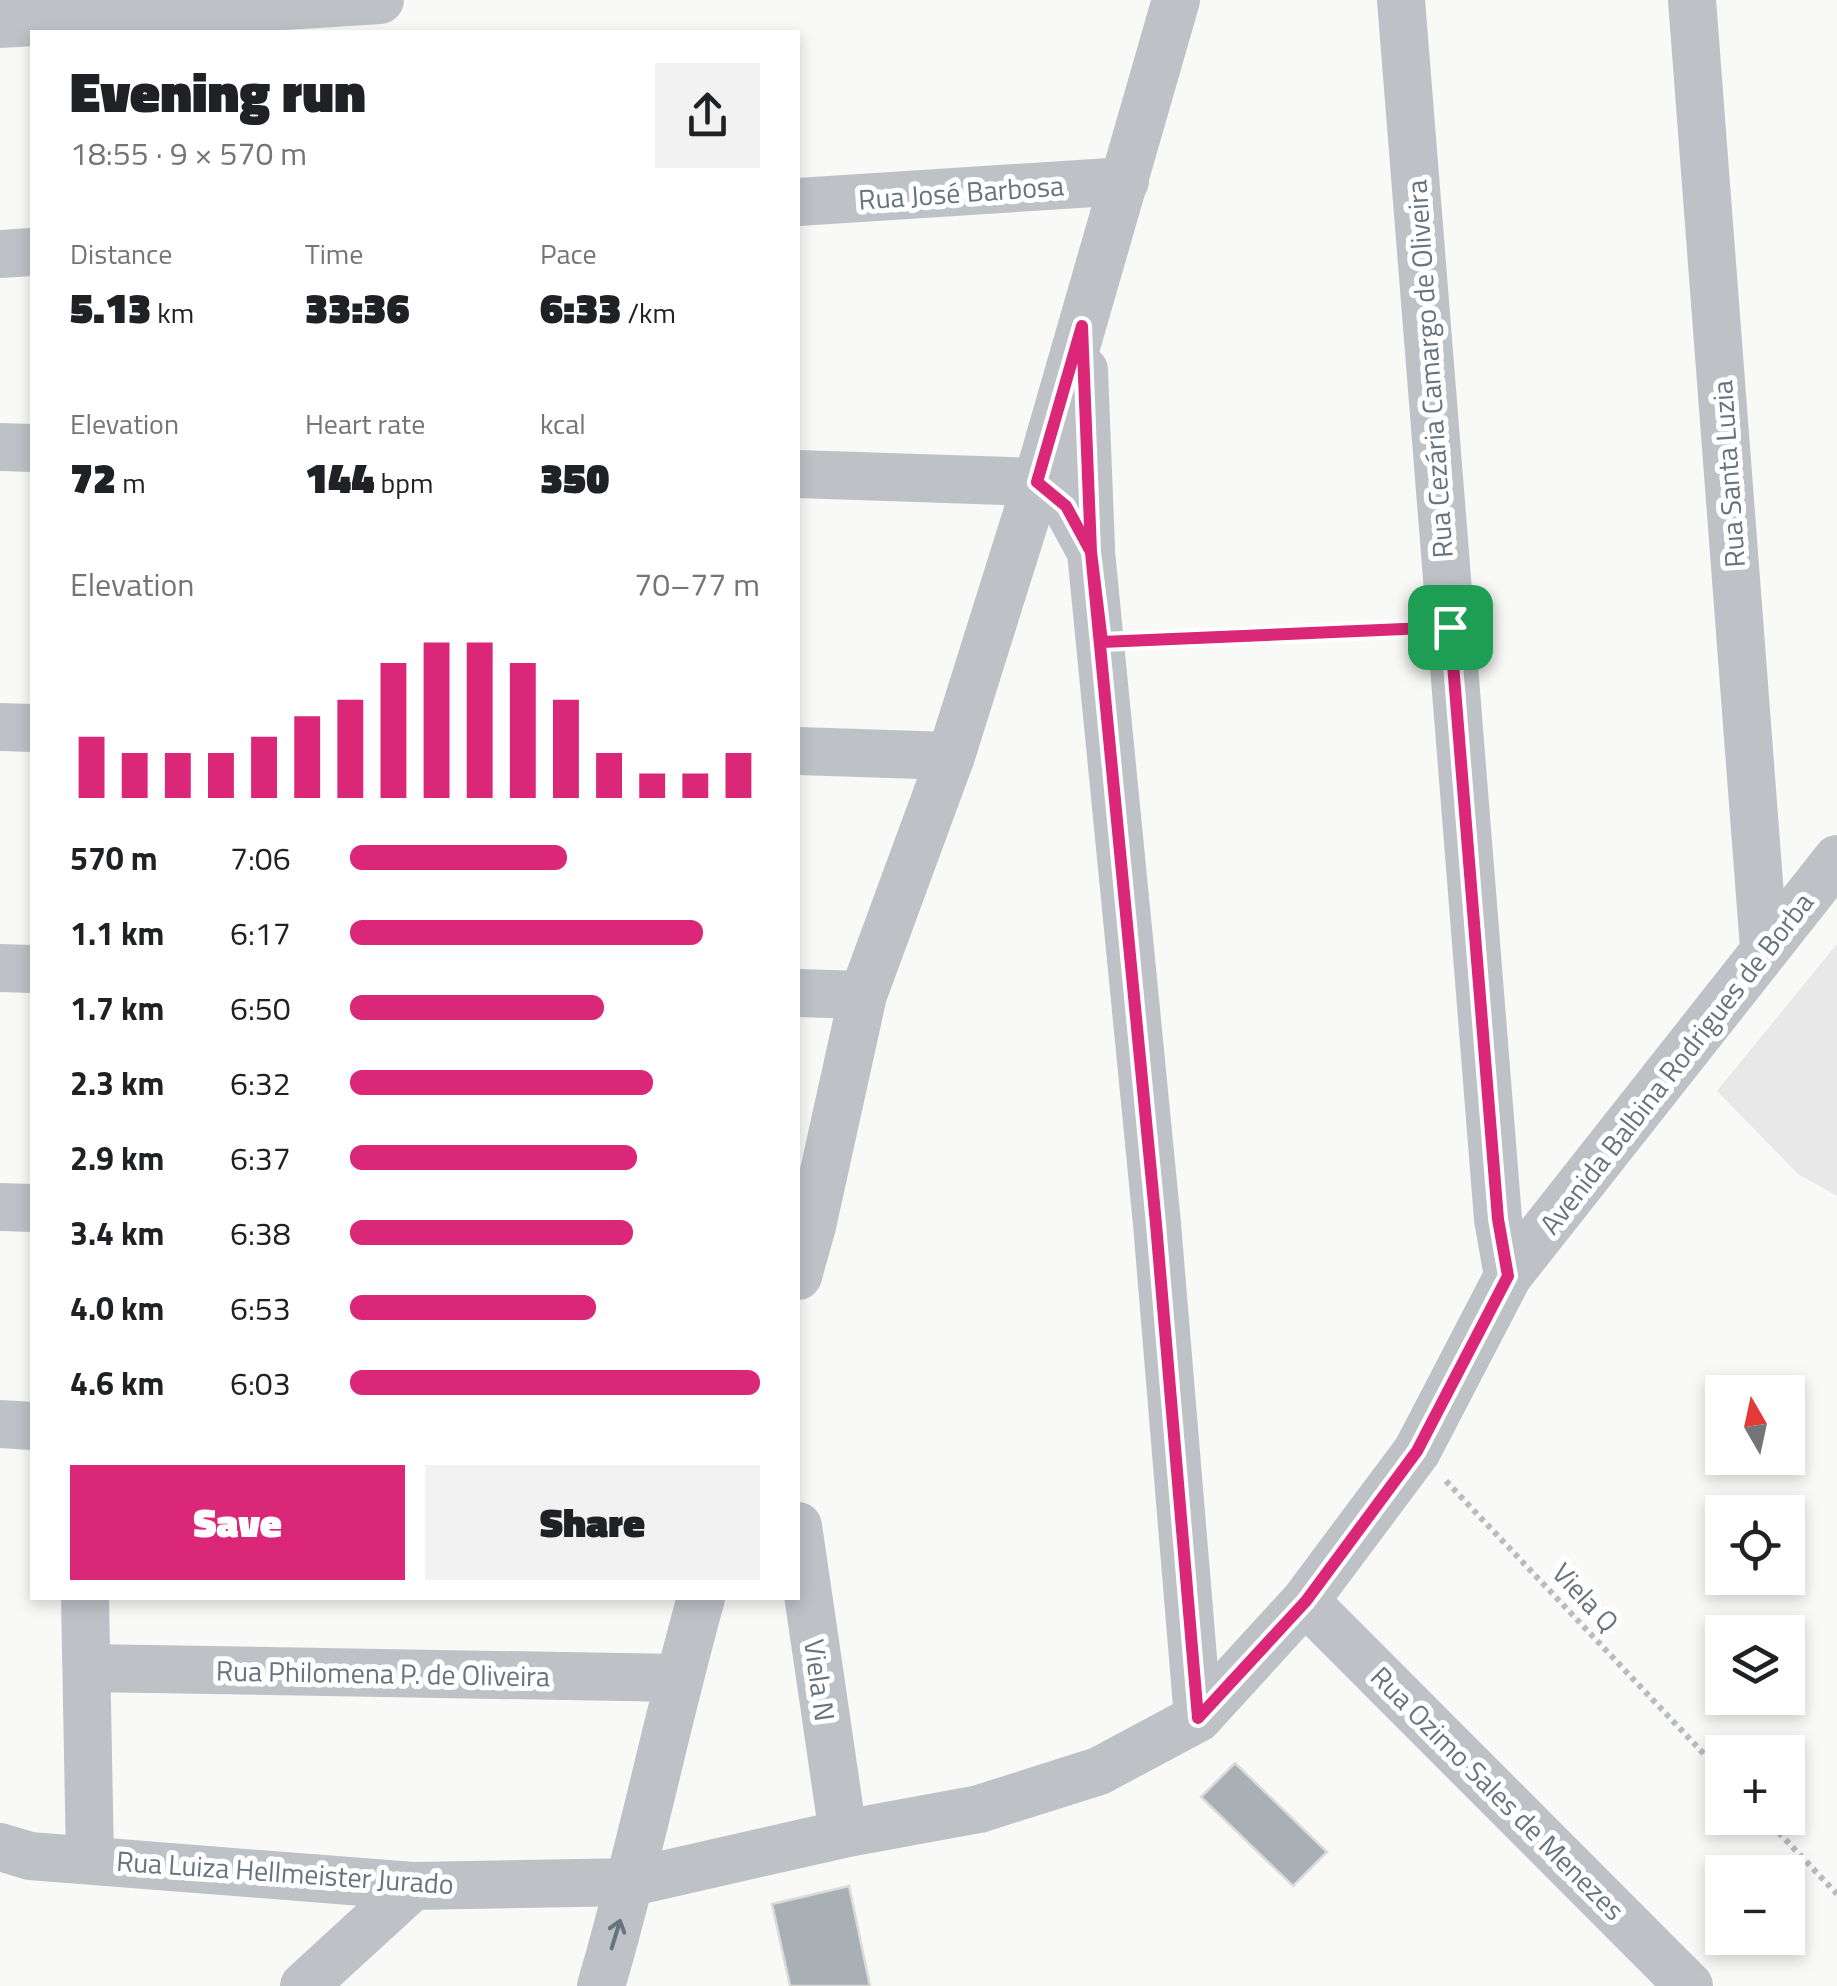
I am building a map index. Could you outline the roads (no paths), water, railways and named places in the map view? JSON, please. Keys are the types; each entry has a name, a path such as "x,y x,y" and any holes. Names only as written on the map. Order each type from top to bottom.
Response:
{"street":[{"path":"0,24 380,0"},
{"path":"800,1262 805,1226 864,995 951,756 1037,482 1176,0"},
{"name":"Rua Cezária Camargo de Oliveira","path":"1401,0 1498,1219 1508,1276"},
{"name":"Rua Santa Luzia","path":"1692,0 1764,948"},
{"name":"Rua José Barbosa","path":"800,202 1125,181"},
{"path":"0,254 30,252"},
{"path":"1082,326 1091,552 1156,1224 1198,1718"},
{"path":"0,447 30,448"},
{"path":"800,474 1037,482 1066,506 1091,552"},
{"path":"0,727 30,728"},
{"path":"800,752 951,756"},
{"name":"Avenida Balbina Rodrigues de Borba","path":"632,1882 844,1834 979,1809 1099,1771 1198,1718 1306,1601 1417,1451 1508,1276 1837,859"},
{"path":"0,968 30,968"},
{"path":"800,993 864,995"},
{"path":"0,1207 30,1208"},
{"path":"0,1424 30,1426"},
{"name":"Viela N","path":"800,1539 844,1834"},
{"path":"85,1600 90,1859"},
{"path":"601,1986 632,1882 700,1600"},
{"name":"Rua Ozimo Sales de Menezes","path":"1306,1601 1688,1986"},
{"name":"Rua Philomena P. de Oliveira","path":"87,1668 679,1678"},
{"name":"Rua Luiza Hellmeister Jurado","path":"0,1847 30,1856 413,1886 632,1882"},
{"path":"304,1986 413,1886"}]}
